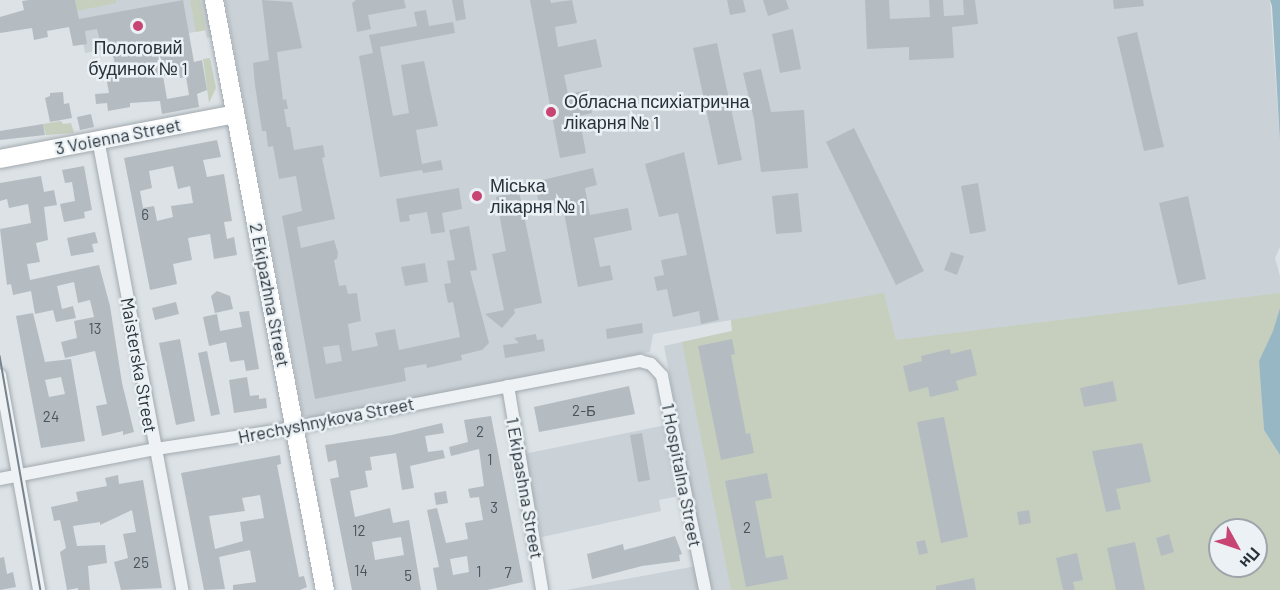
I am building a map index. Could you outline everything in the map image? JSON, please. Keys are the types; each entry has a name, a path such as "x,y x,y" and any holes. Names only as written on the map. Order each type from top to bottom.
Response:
{"street":[{"name":"2 Ekipazhna Street","path":"214,0 325,590"},
{"name":"3 Voienna Street","path":"0,159 235,114"},
{"name":"Maisterska Street","path":"98,139 182,590"},
{"name":"Hrechyshnykova Street","path":"0,479 156,449 295,427 640,361 651,364"},
{"name":"1 Hospitalna Street","path":"651,364 662,376 705,590"},
{"path":"0,375 39,590"},
{"name":"1 Ekipashna Street","path":"508,386 542,590"}],"shaded area":[{"name":"Пологовий будинок № 1","path":"75,0 207,0 212,37 207,38 205,30 85,53"},
{"path":"225,0 1270,0 1280,141 1280,247 1275,258 1280,276 1280,308 1262,397 1264,430 1280,455 1280,590 710,590 664,346 732,331 731,320 653,334 650,352 314,419 303,415"},
{"path":"666,425 681,493 679,496 659,500 661,511 542,537 524,454"},
{"path":"695,566 700,590 566,590 686,568"}],"green space":[{"path":"75,0 116,0 116,3 77,11"},
{"path":"190,0 200,0 206,30 196,32"},
{"path":"210,58 216,88 209,103 203,59"},
{"path":"61,121 63,124 71,123 74,133 46,135 43,124"},
{"path":"884,293 896,340 1280,293 1280,308 1273,331 1259,361 1264,430 1280,455 1280,590 731,590 682,342 732,331 731,320"}],"water":[{"path":"1270,0 1280,0 1280,141 1272,6"},
{"path":"1280,308 1280,455 1264,430 1259,361 1273,331"}],"building":[{"path":"75,0 79,19 183,0 194,62 202,60 207,90 197,94 199,107 162,114 160,101 130,103 130,107 108,111 107,103 96,104 95,94 109,93 104,66 115,64 109,40 100,41 97,29 85,31 87,44 73,46 69,27 47,31 48,37 34,40 32,28 0,33 0,17 24,10 22,1","holes":["179,73 180,78 186,77 189,95 167,99 163,76"]},
{"path":"262,0 292,2 302,48 277,52 283,100 286,99 288,109 284,109 287,127 290,127 294,150 323,145 325,157 322,158 335,219 297,227 301,248 334,240 338,253 337,259 334,260 339,286 346,285 348,294 357,293 361,321 348,324 352,351 378,346 375,333 395,329 399,350 460,337 453,302 448,303 444,284 451,283 447,261 455,260 449,230 469,226 477,270 470,271 489,343 482,350 461,355 462,360 427,368 426,364 404,368 406,381 315,399 282,216 302,211 296,176 279,179 273,146 268,147 266,131 262,131 255,85 253,63 269,60","holes":["339,345 342,361 326,364 323,347"]},
{"path":"356,0 404,0 406,8 368,15 371,29 357,32 352,3"},
{"path":"452,0 463,0 466,19 456,21"},
{"path":"530,0 550,0 551,3 572,0 577,23 555,27 558,47 596,39 602,67 564,75 568,94 588,90 592,113 579,116 586,153 560,158"},
{"path":"727,0 743,0 746,12 730,15"},
{"path":"763,0 786,0 789,9 768,16"},
{"path":"865,0 889,0 890,19 930,17 929,0 943,0 944,16 964,15 963,0 975,0 978,24 952,27 954,58 909,60 909,47 867,49"},
{"path":"1113,0 1143,0 1144,6 1114,9"},
{"path":"426,10 429,26 453,22 455,33 380,47 393,116 409,113 401,65 424,61 438,126 416,130 422,164 441,160 443,170 423,173 422,170 380,177 359,56 373,53 369,35 417,26 414,12"},
{"path":"793,29 801,69 780,73 772,34"},
{"path":"1137,32 1164,147 1144,151 1117,37"},
{"path":"717,43 742,160 718,165 693,48"},
{"path":"761,69 771,112 804,110 808,168 761,172 754,119 743,73"},
{"path":"63,92 64,104 69,103 72,118 50,122 45,98 50,96 50,93"},
{"path":"91,114 94,127 80,130 77,117"},
{"path":"43,124 45,135 0,140 0,131"},
{"path":"854,128 924,271 896,285 826,142"},
{"path":"217,140 221,157 203,160 207,177 224,174 232,221 224,222 227,239 234,237 237,255 214,259 210,234 188,238 192,260 173,264 177,284 150,290 124,158","holes":["173,166 178,189 190,186 193,203 171,206 173,217 157,221 154,206 143,208 140,191 152,188 149,171"]},
{"path":"684,152 719,320 701,324 699,311 673,317 667,289 657,291 654,277 664,275 661,260 687,255 678,213 659,217 645,164"},
{"path":"84,166 92,210 84,212 85,218 64,222 60,204 75,201 72,182 65,183 62,170"},
{"path":"593,168 597,185 585,188 590,215 628,208 632,230 594,238 600,267 610,265 613,280 578,287 562,202 540,207 534,182"},
{"path":"41,176 44,192 54,190 57,205 44,207 48,240 36,243 40,262 27,264 30,280 99,265 110,306 122,383 134,432 123,435 123,431 102,436 96,406 107,404 95,351 65,358 61,342 77,338 74,321 94,317 90,300 78,303 74,282 57,286 62,309 73,306 76,318 56,322 53,310 35,314 31,291 13,295 11,284 7,285 0,229 31,223 28,204 9,208 7,199 0,201 0,183"},
{"path":"978,183 986,231 970,234 961,186"},
{"path":"518,186 542,303 514,309 515,313 502,328 485,314 504,310 492,254 506,251 496,197 507,194 506,189"},
{"path":"459,188 462,209 442,213 445,232 431,234 427,212 409,215 410,221 400,222 396,199"},
{"path":"798,193 802,232 776,234 772,196"},
{"path":"1188,196 1206,279 1178,285 1159,203"},
{"path":"95,232 98,243 92,244 94,252 71,256 67,238"},
{"path":"951,252 964,256 957,275 944,270"},
{"path":"425,263 428,282 405,286 401,267"},
{"path":"217,291 230,296 233,309 215,313 211,296"},
{"path":"176,302 179,314 155,320 152,308"},
{"path":"249,311 259,369 246,371 244,360 230,362 226,342 209,346 203,317 217,314 220,331 242,327 239,312"},
{"path":"33,313 45,362 71,359 85,441 41,448 16,316","holes":["61,377 65,394 49,397 45,380"]},
{"path":"642,323 643,333 607,339 606,329"},
{"path":"536,334 537,340 543,339 545,351 505,358 503,345 519,343 514,338"},
{"path":"180,339 195,421 176,425 159,343"},
{"path":"732,339 735,354 731,355 746,434 750,433 754,453 721,460 698,346"},
{"path":"950,349 951,354 971,349 977,375 956,381 959,390 930,397 928,387 909,392 903,366 922,361 921,356"},
{"path":"207,351 220,414 211,416 198,353"},
{"path":"247,377 250,396 259,395 259,399 266,398 267,408 234,413 229,380"},
{"path":"1113,381 1117,401 1084,407 1080,388"},
{"path":"629,386 635,414 539,432 534,407"},
{"path":"491,416 523,582 487,590 437,590 433,568 439,567 427,510 437,508 446,543 468,539 465,523 483,520 479,497 470,498 468,489 484,486 479,449 451,456 449,447 468,442 464,420","holes":["467,556 469,572 453,575 450,559"]},
{"path":"944,417 968,537 941,543 917,422"},
{"path":"442,423 444,433 425,436 428,452 443,450 445,458 410,466 414,488 402,490 396,453 370,457 372,470 365,471 368,487 350,491 355,517 390,508 393,523 409,520 421,590 352,590 330,479 339,477 336,460 328,462 325,445 392,435","holes":["401,537 404,555 375,560 372,542"]},
{"path":"642,433 650,480 638,482 630,435"},
{"path":"1142,443 1151,482 1116,489 1121,509 1106,512 1092,451"},
{"path":"280,455 281,464 277,465 299,577 304,576 307,587 300,590 233,590 233,585 256,582 250,550 219,557 225,589 204,590 181,473","holes":["260,495 264,518 240,522 243,541 215,549 209,516 245,511 242,498"]},
{"path":"767,473 772,498 755,501 766,558 783,555 788,579 746,587 725,481"},
{"path":"118,475 119,484 143,480 162,588 121,590 114,562 128,558 123,534 136,532 132,510 100,525 100,522 73,526 77,546 105,545 107,563 88,566 90,590 78,590 78,588 67,590 60,552 66,548 60,520 54,521 51,507 78,501 76,492 107,486 105,478"},
{"path":"446,491 448,503 436,505 434,493"},
{"path":"1029,510 1031,523 1019,525 1017,512"},
{"path":"1169,534 1174,552 1161,556 1156,538"},
{"path":"675,536 682,554 679,555 680,561 642,566 592,579 587,554 623,544 624,550"},
{"path":"925,540 928,553 919,555 916,542"},
{"path":"1135,542 1145,590 1116,590 1107,548"},
{"path":"1077,553 1083,580 1073,582 1075,590 1063,590 1056,558"},
{"path":"4,557 7,574 13,572 16,587 0,590 0,558"},
{"path":"974,578 976,590 936,590 936,586"}],"tram line":[{"path":"0,356 41,590"}],"place":[{"name":"Пологовий будинок № 1","path":"138,26"},
{"name":"Обласна психіатрична лікарня № 1","path":"551,112"},
{"name":"Міська лікарня № 1","path":"477,196"}]}
